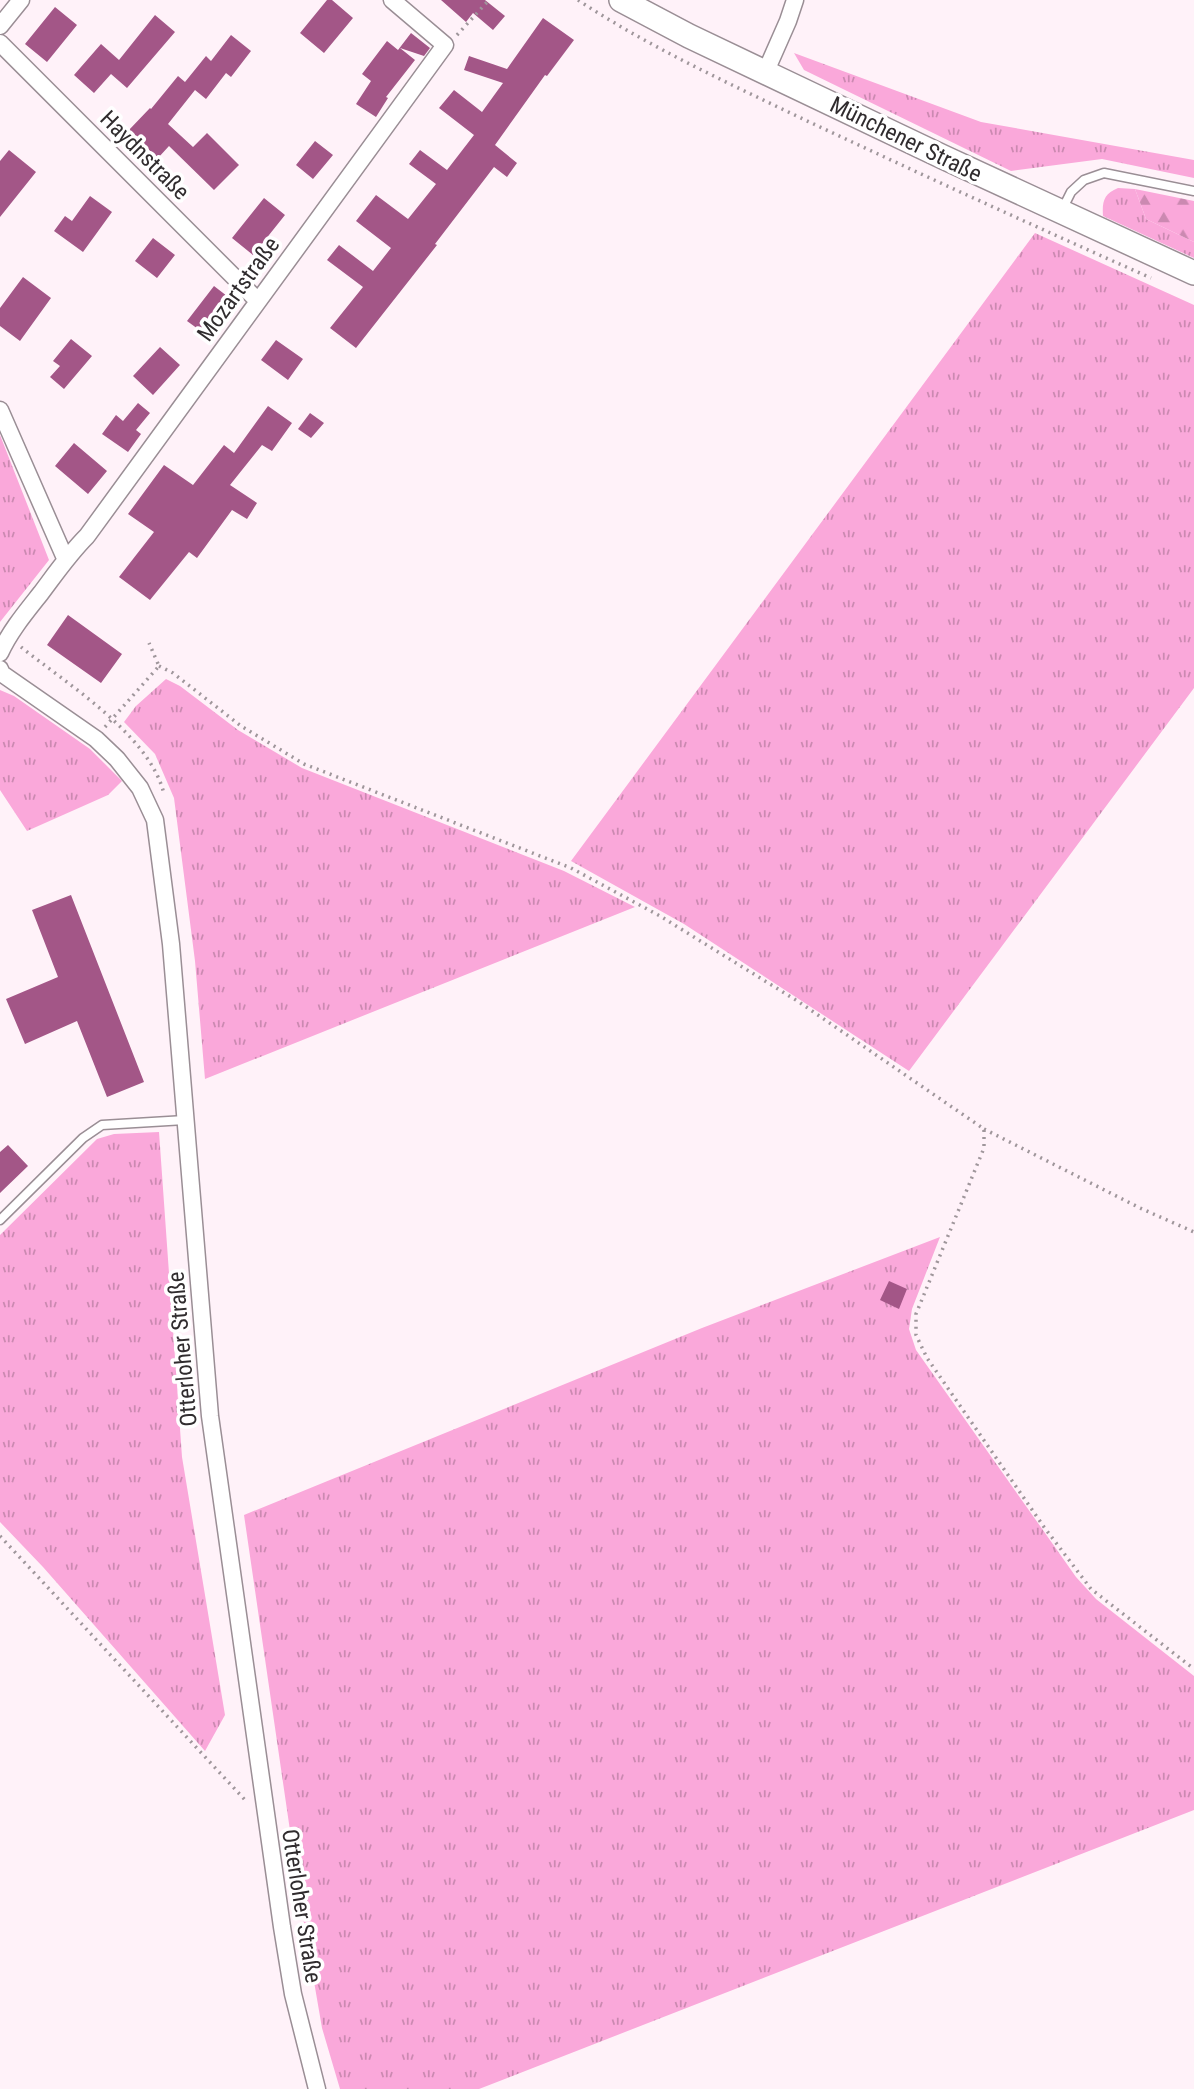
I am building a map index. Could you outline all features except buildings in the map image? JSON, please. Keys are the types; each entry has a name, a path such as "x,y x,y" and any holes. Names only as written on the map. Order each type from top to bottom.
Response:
{"main road":[{"name":"Münchener Straße","path":"621,0 689,36 1194,273"}],"street":[{"path":"0,26 21,0"},
{"path":"392,0 445,45"},
{"path":"766,71 795,0"},
{"name":"Haydnstraße","path":"0,43 257,300"},
{"name":"Mozartstraße","path":"65,558 87,536 445,45"},
{"path":"0,410 65,558 8,637 0,653"},
{"name":"Otterloher Straße","path":"0,669 1,673 96,738 140,788 155,820 171,944 210,1416 293,1994 317,2089"}],"lane":[{"path":"1061,212 1071,192 1084,180 1104,173 1194,191"},
{"path":"0,1220 82,1138 102,1125 185,1120"}],"path":[{"path":"445,45 465,28 489,0"},
{"path":"578,0 606,19 692,66 1157,281"},
{"path":"8,637 112,719 152,763 161,782 166,804"},
{"path":"149,643 159,666 173,673 241,726 304,764 571,868 660,916 799,1002 984,1129 1128,1202 1194,1232"},
{"path":"112,719 159,666"},
{"path":"984,1129 984,1148 916,1314 916,1335 927,1358 1044,1527 1091,1589 1194,1669"},
{"path":"0,1536 205,1758 246,1800 265,1813"}],"green space":[{"path":"794,53 981,122 1194,160 1194,178 1102,159 1011,171 804,70"},
{"path":"1118,188 1135,189 1146,219 1194,242 1194,258 1103,216 1105,199"},
{"path":"1135,189 1194,201 1194,242 1146,219"},
{"path":"1035,233 1194,305 1194,688 909,1071 684,924 571,861"},
{"path":"0,435 49,560 0,622"},
{"path":"166,679 180,686 238,730 302,768 564,871 635,907 205,1079 195,961 174,798 155,754 124,722 136,706"},
{"path":"0,690 14,696 90,749 122,781 108,795 27,831 0,790"},
{"path":"159,1132 182,1457 225,1715 205,1751 0,1522 0,1235 97,1139 114,1134"},
{"path":"940,1237 912,1309 909,1329 916,1350 1076,1577 1096,1599 1194,1676 1194,1810 479,2089 340,2089 322,2028 301,1906 244,1515 702,1328"}]}
